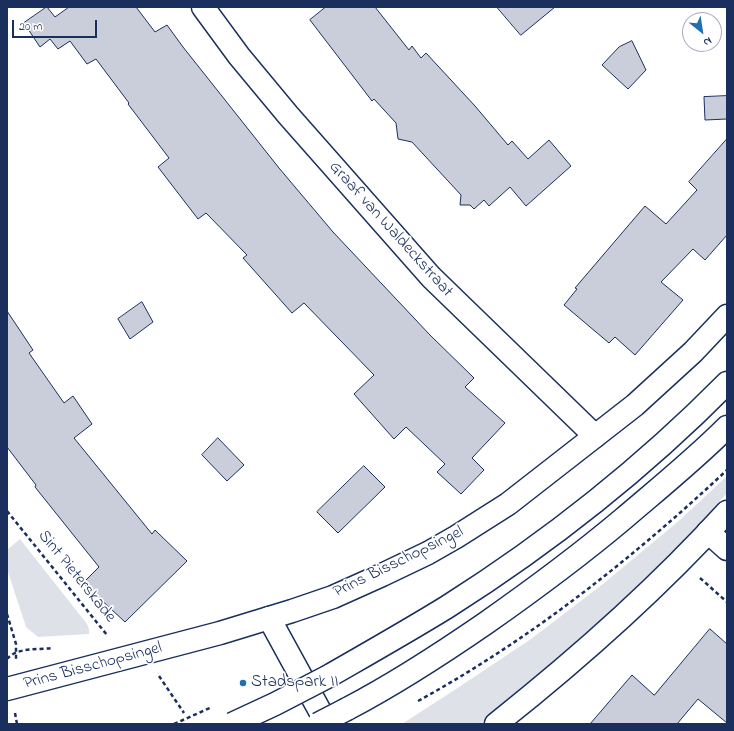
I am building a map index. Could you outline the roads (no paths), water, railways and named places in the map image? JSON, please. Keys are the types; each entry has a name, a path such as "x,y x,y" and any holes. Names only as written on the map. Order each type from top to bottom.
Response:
{"main road":[{"name":"Graaf van Waldeckstraat","path":"203,7 239,56 283,109 431,278 595,436"},
{"name":"Prins Bisschopsingel","path":"7,689 220,633 269,618 333,597 428,553 508,504 635,405 693,352 727,316"},
{"path":"232,724 329,676 401,636 540,544 613,488 727,383"},
{"path":"318,724 373,695 433,659 533,590 604,535 659,489 727,427"},
{"path":"496,724 598,639 681,560 727,512"},
{"path":"708,532 727,549"},
{"path":"269,618 327,724"}],"place":[{"name":"Stadspark II","path":"243,683"}]}
